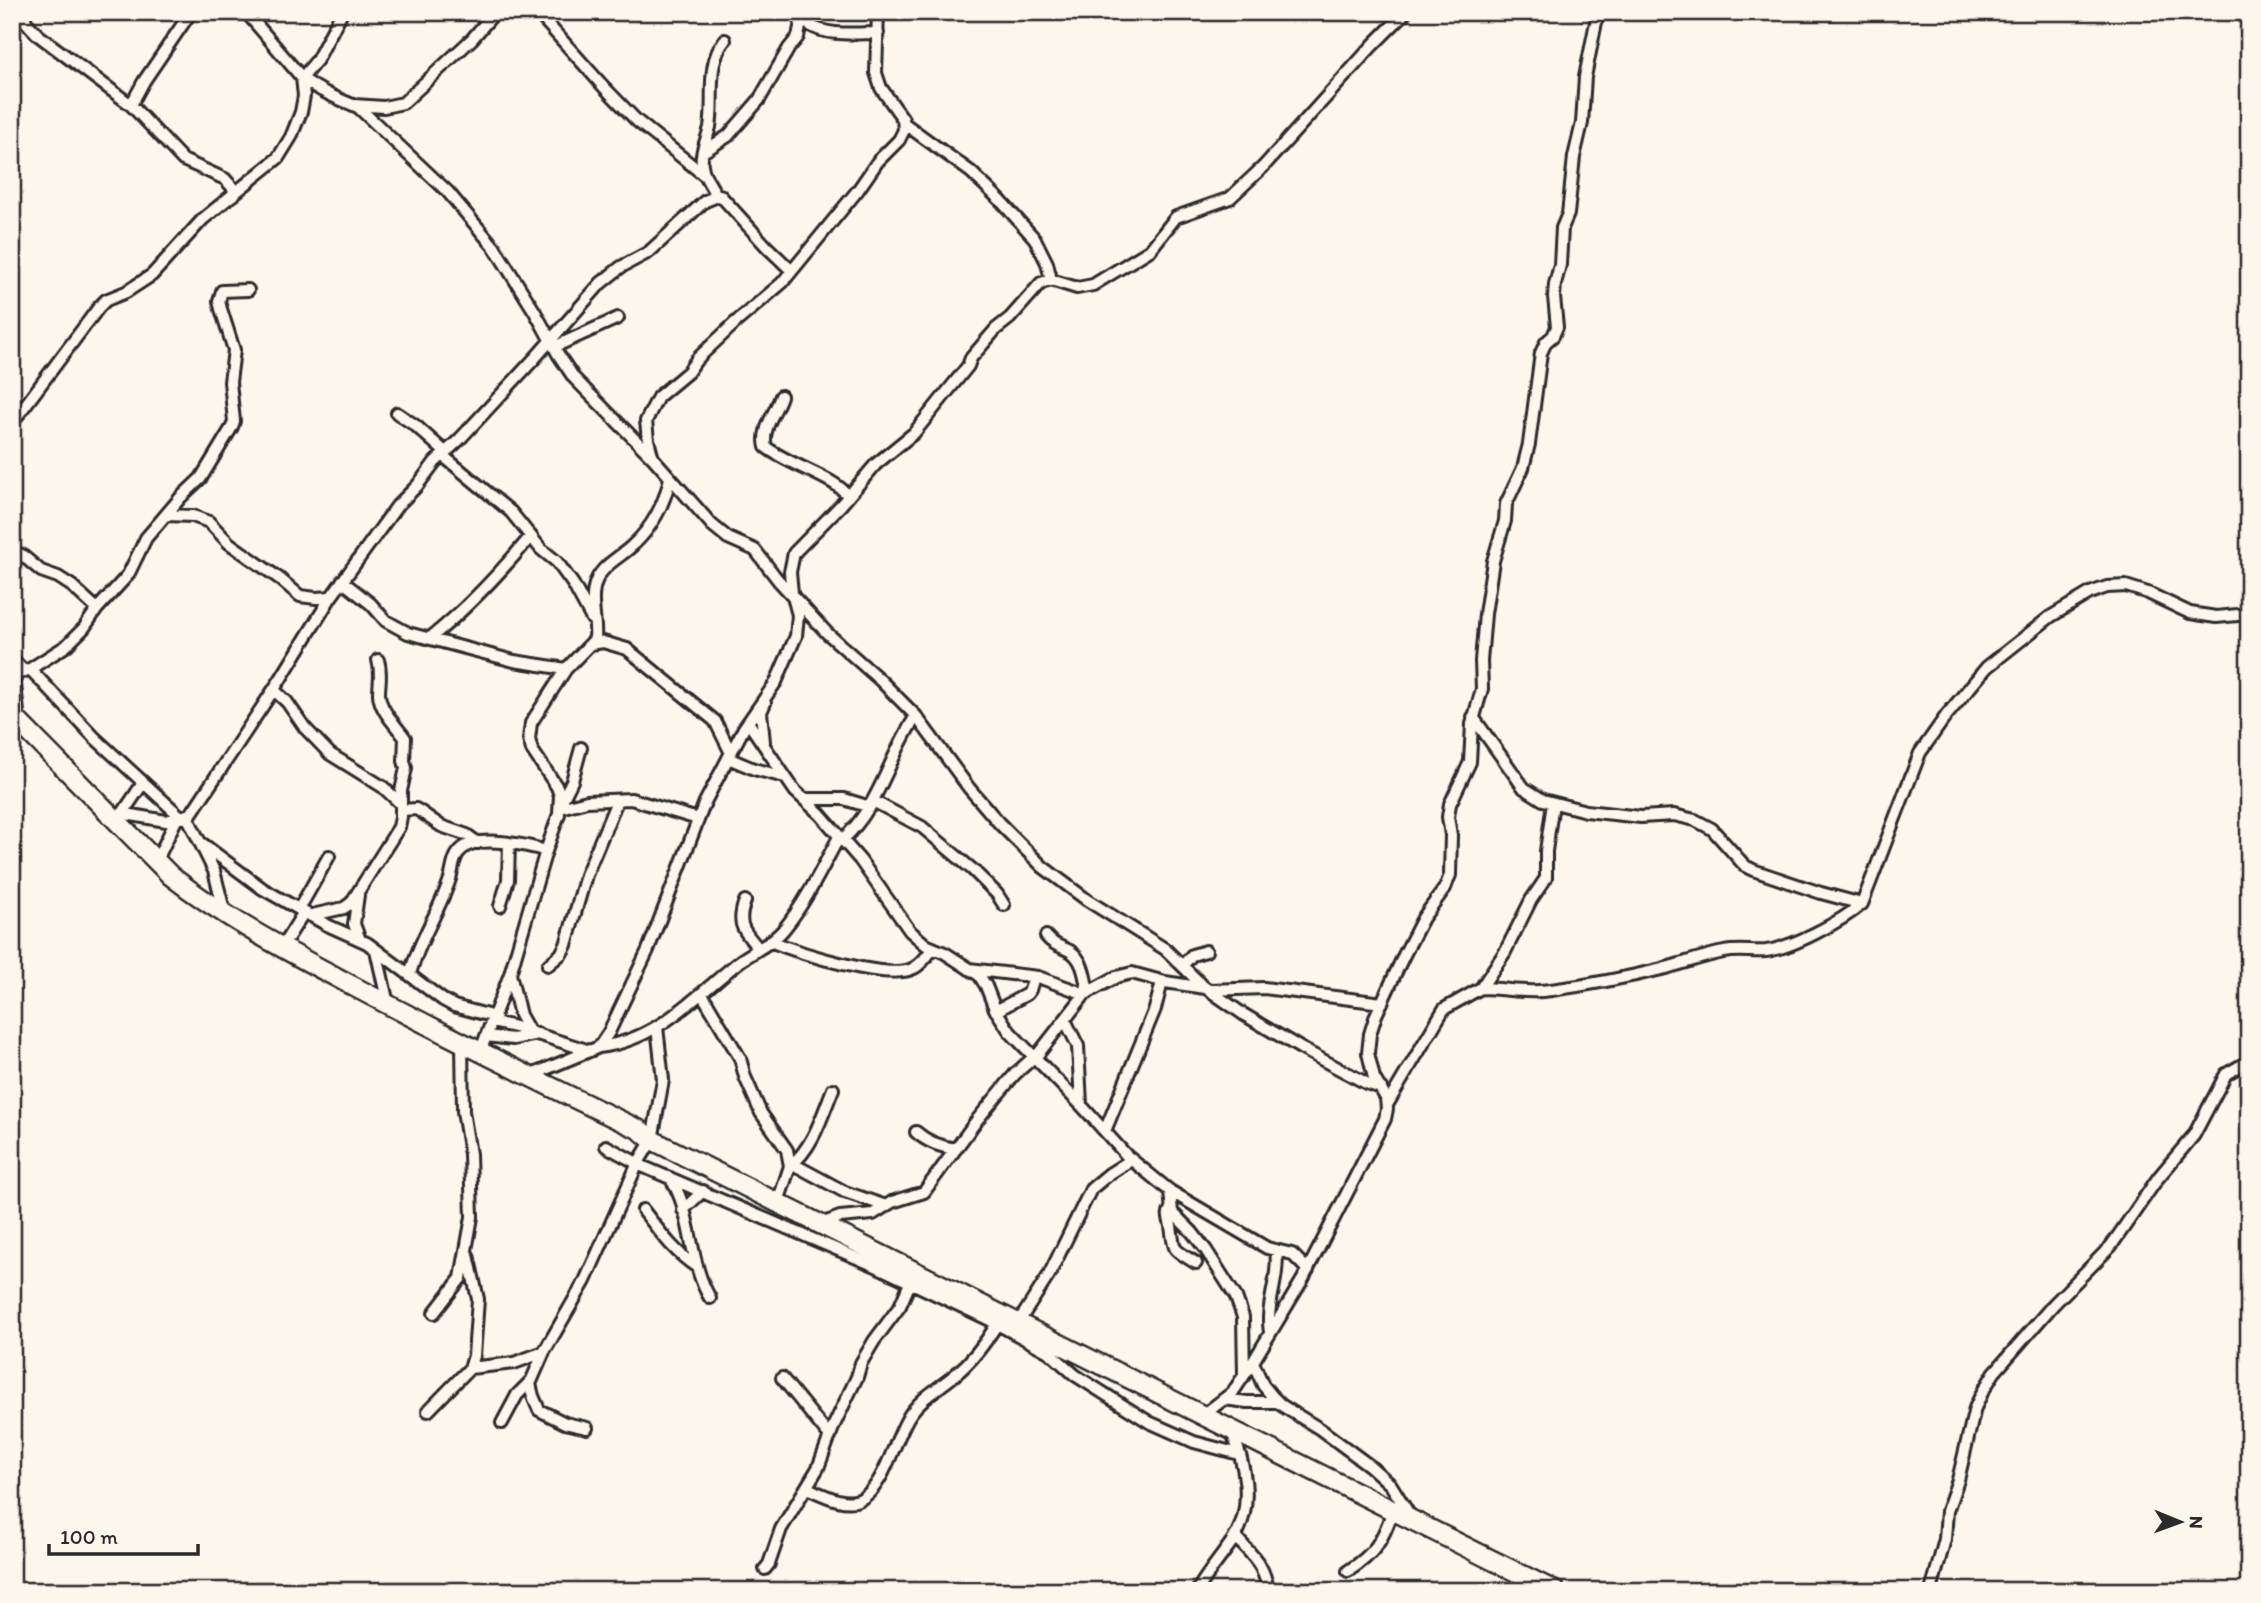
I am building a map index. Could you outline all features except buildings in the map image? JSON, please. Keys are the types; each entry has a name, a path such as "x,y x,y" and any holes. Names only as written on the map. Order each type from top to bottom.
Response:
{"main road":[{"path":"16,719 117,816 156,862 199,898 282,947 462,1043 483,1044 528,1077 640,1130 652,1140 824,1223 1202,1416 1555,1591"}],"street":[{"path":"24,12 26,22 38,34 131,105 183,160 225,179 233,188 234,195"},
{"path":"131,105 191,12"},
{"path":"12,423 106,300 126,292 152,275 204,219 284,151 301,112 304,96 302,78 317,60 342,12"},
{"path":"352,105 384,107 403,103 472,39 495,12"},
{"path":"537,12 637,121 704,175"},
{"path":"703,152 728,136 758,100 798,37 804,12"},
{"path":"804,12 808,24 821,30 878,33"},
{"path":"878,12 878,80 905,124 971,172 1001,201 1035,239 1047,263 1051,279"},
{"path":"764,746 761,712 796,636 798,615 792,593 790,565 794,553 876,464 914,433 968,366 971,358 1035,288 1051,279 1077,288 1093,285 1150,250 1176,217 1230,198 1263,167 1406,12"},
{"path":"1387,1105 1374,1078 1368,1052 1370,1034 1423,918 1445,888 1450,874 1451,835 1448,817 1450,804 1470,762 1473,717 1482,689 1481,661 1485,614 1493,561 1505,521 1506,505 1530,444 1541,353 1557,327 1554,297 1560,265 1562,228 1568,214 1585,77 1598,12"},
{"path":"247,13 302,78 320,91 358,107 448,192 506,265 573,378 653,458 722,533 755,550 778,580 827,633 916,716 969,788 1043,867 1087,900 1165,948 1208,989 1272,1033 1366,1083 1381,1088"},
{"path":"716,195 704,175 702,166 711,118 715,62 725,40"},
{"path":"653,458 646,421 658,397 688,372 697,359 736,322 776,289 858,190 878,161 899,140 905,124"},
{"path":"156,862 182,818 196,808 274,690 331,597 383,523 443,453 552,343 609,276 643,257 705,201 716,195 728,202 792,271"},
{"path":"20,673 66,646 84,628 97,609 128,575 143,543 201,478 232,427 234,421 230,382 234,350 219,295 226,290 248,290"},
{"path":"552,343 618,318"},
{"path":"781,396 765,437 766,447 797,466 839,486 848,496"},
{"path":"397,413 416,426 511,512 563,570 593,620"},
{"path":"560,805 557,788 532,750 529,739 531,723 566,670 591,643 595,634 594,591 599,575 634,545 649,527 663,502 670,478"},
{"path":"166,515 193,516 209,522 229,543 300,596 331,597"},
{"path":"430,638 458,615 502,571 531,536"},
{"path":"22,555 41,571 72,586 97,609"},
{"path":"342,582 371,604 386,621 408,634 514,662 566,670"},
{"path":"1202,1416 1233,1392 1308,1270 1372,1147 1385,1119 1387,1105 1444,1009 1481,989 1502,988 1527,992 1550,990 1652,972 1723,952 1743,949 1767,951 1789,945 1851,914 1862,904 1920,753 1946,716 1987,667 2050,617 2090,593 2106,587 2126,586 2148,593 2190,613 2216,617 2249,614"},
{"path":"591,643 603,642 627,649 683,694 764,746 785,777 860,860 910,931 926,945 945,953 979,975 996,1011 1010,1032 1082,1105 1131,1160 1170,1191 1267,1248 1292,1254 1308,1270"},
{"path":"12,659 20,673 182,818 201,842 214,871 225,914"},
{"path":"305,912 321,915 344,908 358,893 399,827 406,768 405,738 390,720 380,700 382,673 378,660"},
{"path":"16,719 20,673"},
{"path":"274,690 287,702 305,729 330,754 383,787 401,807 416,809 442,826 467,835 478,843"},
{"path":"594,1049 609,1032 648,950 698,819 729,755 734,725 769,694"},
{"path":"528,1077 594,1049 614,1045 657,1027 781,933 841,838 862,820 872,804 891,759 916,716"},
{"path":"1473,717 1524,788 1544,800 1586,811 1641,817 1674,815 1695,820 1712,829 1745,866 1821,893 1862,904"},
{"path":"729,755 734,725"},
{"path":"483,1044 510,974 560,805 572,781 581,748"},
{"path":"729,755 754,769 785,777"},
{"path":"117,816 143,783"},
{"path":"804,799 844,799 872,804 922,827 973,870 1004,905"},
{"path":"560,805 631,800 698,819"},
{"path":"548,965 561,954 566,945 586,875 617,801"},
{"path":"1481,989 1546,878 1546,851 1553,803"},
{"path":"117,816 166,821 182,818"},
{"path":"201,842 263,889 360,940 454,1006 534,1033 594,1049"},
{"path":"410,974 414,957 449,880 456,856 462,848 478,843 509,844 546,851"},
{"path":"500,906 508,880 509,844"},
{"path":"282,947 305,912 328,856"},
{"path":"358,893 354,924 360,940"},
{"path":"745,901 741,914 742,929 758,948"},
{"path":"1046,936 1055,945 1076,956 1083,970 1087,993"},
{"path":"770,940 791,950 858,968 886,972 913,969 933,948"},
{"path":"376,950 388,1004"},
{"path":"1182,965 1192,955 1206,951"},
{"path":"970,969 1034,977 1087,993"},
{"path":"510,974 520,1015 534,1033"},
{"path":"824,1223 840,1217 873,1214 886,1206 924,1192 977,1120 1087,993 1125,974 1208,989 1265,988 1382,1003"},
{"path":"996,1011 1027,994 1034,977"},
{"path":"1105,1130 1154,1009 1162,982"},
{"path":"702,994 740,1058 745,1077 761,1113 787,1150 792,1165 845,1192 886,1206"},
{"path":"1065,1020 1078,1046 1082,1105"},
{"path":"587,1428 565,1423 539,1410 530,1389 531,1381 544,1352 585,1280 638,1163 652,1140 663,1080 657,1027"},
{"path":"483,1044 534,1033"},
{"path":"434,1313 461,1278 472,1217 470,1154 463,1111 462,1043"},
{"path":"1931,1591 1945,1539 1947,1511 1958,1480 1975,1408 1994,1373 2111,1246 2158,1178 2194,1135 2226,1074 2249,1061"},
{"path":"778,1202 792,1165 817,1130 833,1089"},
{"path":"916,1132 937,1145 956,1149"},
{"path":"606,1146 670,1178 878,1267 997,1324 1049,1352 1075,1375 1149,1422 1194,1442 1239,1454"},
{"path":"1018,1323 1049,1275 1091,1189 1131,1160"},
{"path":"670,1178 683,1210 703,1287 710,1298"},
{"path":"683,1210 703,1191"},
{"path":"1170,1191 1171,1208 1168,1215 1173,1245 1181,1254 1196,1263"},
{"path":"1171,1208 1206,1250 1236,1297 1243,1317 1244,1376"},
{"path":"643,1210 670,1245 697,1268"},
{"path":"1270,1332 1270,1310 1278,1270 1276,1250"},
{"path":"428,1411 470,1368 474,1356 478,1299 467,1253"},
{"path":"765,1569 781,1529 818,1468 861,1363 900,1306 910,1283"},
{"path":"807,1488 847,1502 860,1500 872,1489 889,1463 900,1431 911,1412 925,1397 958,1373 985,1343 997,1324"},
{"path":"470,1368 514,1363 544,1352"},
{"path":"1253,1362 1263,1385 1278,1402 1370,1466 1391,1485 1413,1520"},
{"path":"782,1378 830,1437"},
{"path":"502,1423 517,1395 531,1381"},
{"path":"1224,1399 1278,1402"},
{"path":"1197,1591 1235,1536 1243,1515 1247,1491 1231,1430"},
{"path":"1348,1571 1378,1546 1393,1510"},
{"path":"1235,1536 1261,1564 1268,1591"}]}
